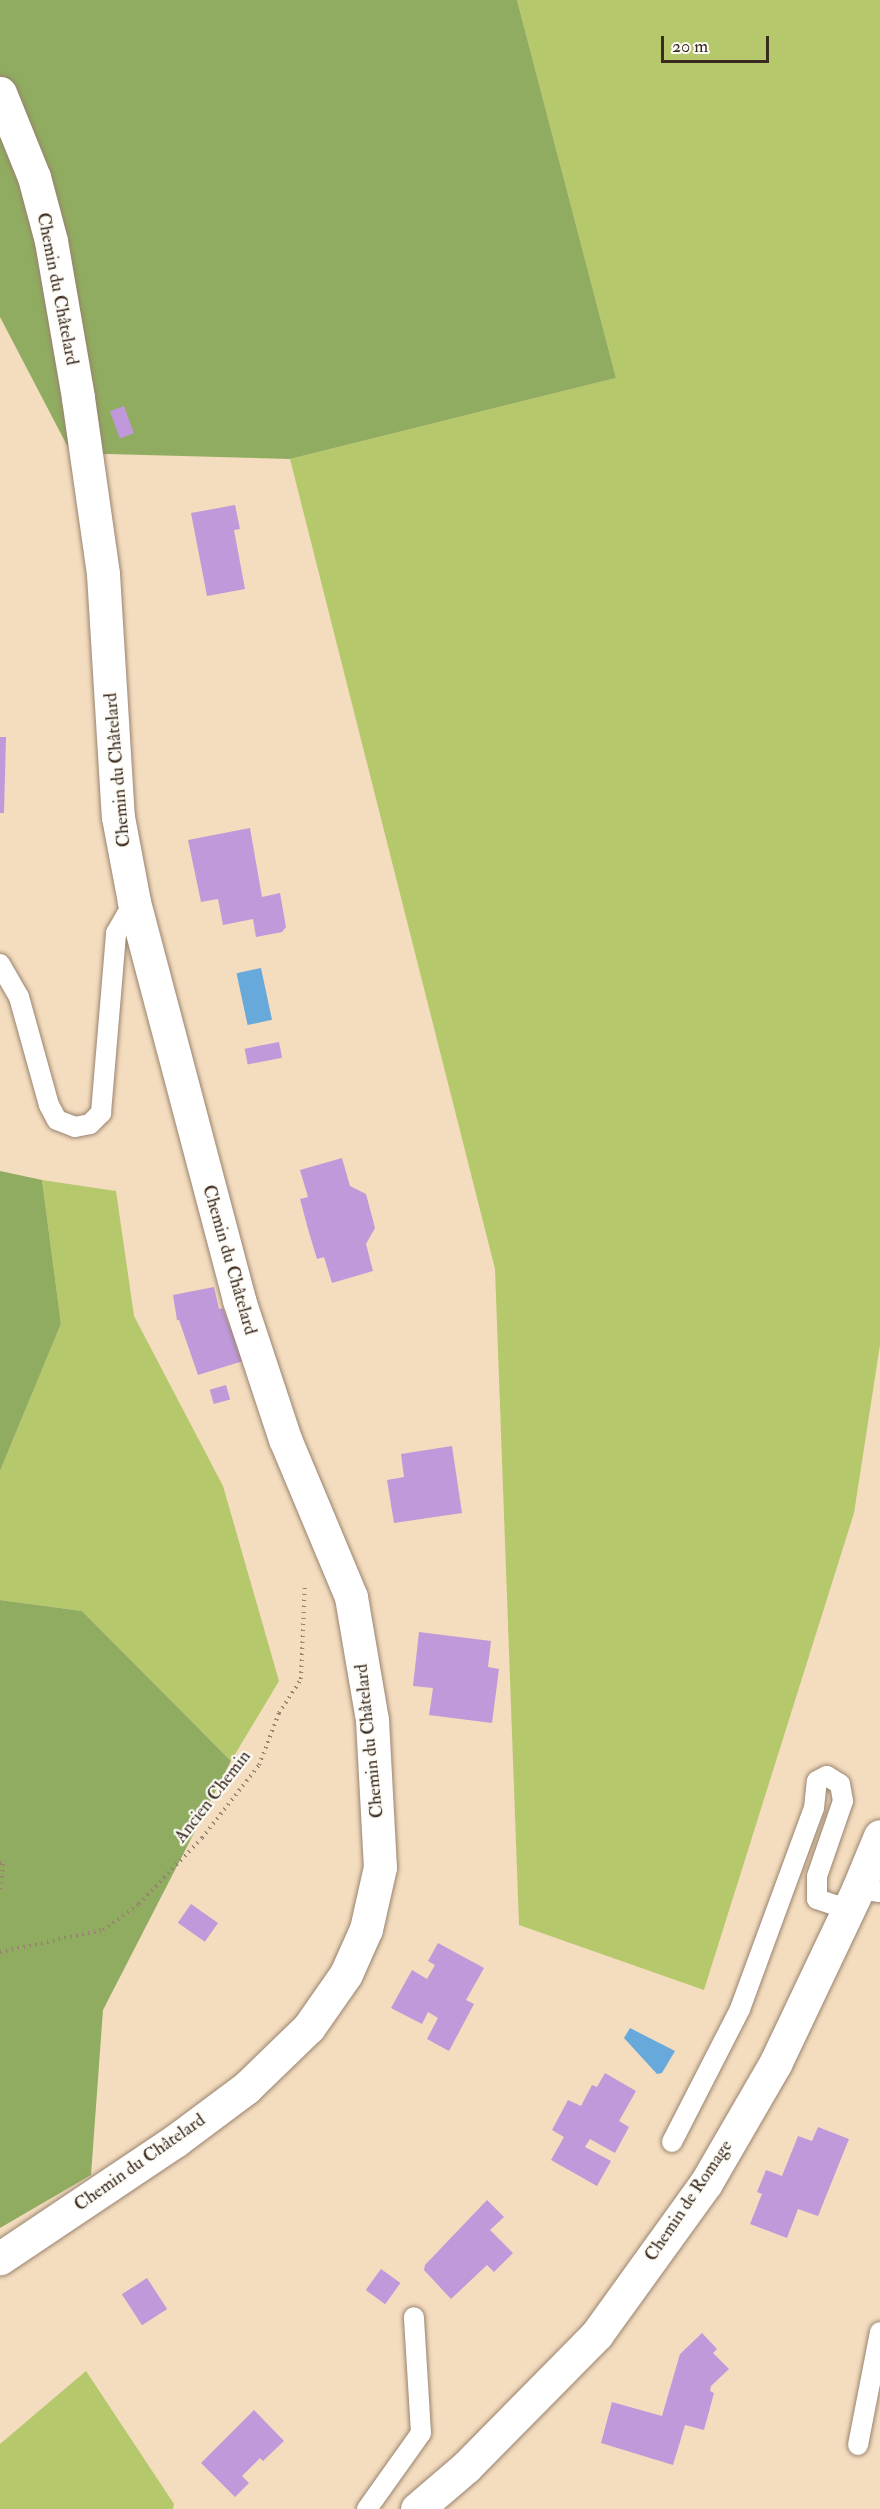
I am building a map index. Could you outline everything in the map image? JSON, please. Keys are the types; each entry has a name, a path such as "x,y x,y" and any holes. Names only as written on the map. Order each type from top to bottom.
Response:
{"street":[{"name":"Chemin du Châtelard","path":"0,93 34,177 51,241 78,398 104,574 118,817 134,902 238,1300 285,1439 351,1597 372,1720 380,1867 375,1900 362,1938 346,1974 309,2027 246,2088 175,2141 0,2258"},
{"name":"Chemin de Romage","path":"417,2509 466,2467 597,2334 706,2183 775,2064 869,1890 880,1836"}],"lane":[{"path":"0,964 19,997 49,1106 57,1120 75,1127 90,1124 101,1113 116,933 134,902"},
{"path":"672,2142 740,2009 814,1808 817,1781 827,1776 840,1784 843,1802 817,1876 817,1899 840,1907 869,1890"},
{"path":"367,2509 421,2433 414,2317"},
{"path":"858,2445 880,2332"}],"path":[{"name":"Ancien Chemin","path":"0,1952 103,1930 139,1904 202,1838 259,1765 279,1713 301,1679 305,1577"},
{"path":"0,1863 3,1864 0,1892"}],"green space":[{"path":"0,0 517,0 616,378 290,459 71,453 0,317"},
{"path":"517,0 880,0 880,1345 854,1513 704,1990 519,1925 495,1269 290,459 616,378"},
{"path":"0,1171 42,1180 61,1324 0,1471"},
{"path":"42,1180 116,1191 134,1316 223,1486 279,1681 231,1761 82,1611 0,1600 0,1471 61,1324"},
{"path":"0,1600 82,1611 231,1761 103,2010 91,2175 0,2228"},
{"path":"86,2371 174,2504 173,2509 0,2509 0,2444"}],"water":[{"path":"261,968 272,1020 248,1025 237,973"},
{"path":"630,2028 675,2051 662,2073 657,2074 624,2038"}],"building":[{"path":"124,406 134,433 120,438 110,411"},
{"path":"235,505 240,529 234,530 245,589 207,596 191,513"},
{"path":"0,737 6,737 4,813 0,813"},
{"path":"250,828 262,897 280,893 286,927 282,932 256,937 253,919 223,925 218,899 201,902 188,840"},
{"path":"279,1042 282,1058 248,1064 245,1049"},
{"path":"342,1158 350,1186 366,1194 375,1228 366,1244 373,1271 332,1283 324,1257 317,1259 308,1229 300,1199 308,1197 300,1170"},
{"path":"214,1287 219,1309 223,1308 243,1361 198,1375 179,1320 177,1320 173,1295"},
{"path":"226,1385 230,1399 214,1404 210,1390"},
{"path":"452,1446 462,1513 394,1523 387,1480 404,1477 401,1454"},
{"path":"419,1632 491,1641 488,1667 499,1669 492,1723 429,1715 433,1688 413,1686"},
{"path":"191,1904 218,1923 205,1942 178,1923"},
{"path":"438,1943 484,1968 466,2000 474,2004 449,2051 427,2039 438,2018 428,2012 422,2024 391,2008 412,1970 427,1979 435,1965 428,1961"},
{"path":"605,2073 636,2091 619,2121 629,2127 615,2153 590,2139 585,2147 611,2161 597,2186 551,2160 564,2137 552,2130 568,2100 581,2106 592,2085 597,2087"},
{"path":"818,2127 849,2139 818,2216 798,2209 787,2238 750,2224 762,2194 757,2192 766,2170 782,2176 798,2136 812,2141"},
{"path":"487,2200 504,2217 490,2230 513,2253 494,2272 487,2265 451,2299 424,2270 425,2265"},
{"path":"381,2269 400,2283 385,2304 366,2290"},
{"path":"147,2278 167,2309 142,2325 122,2294"},
{"path":"702,2333 717,2349 713,2353 729,2369 711,2386 710,2391 714,2393 704,2430 685,2425 673,2465 601,2443 612,2402 662,2416 680,2354"},
{"path":"254,2410 284,2441 263,2461 260,2458 242,2476 249,2483 235,2497 201,2463"}]}
